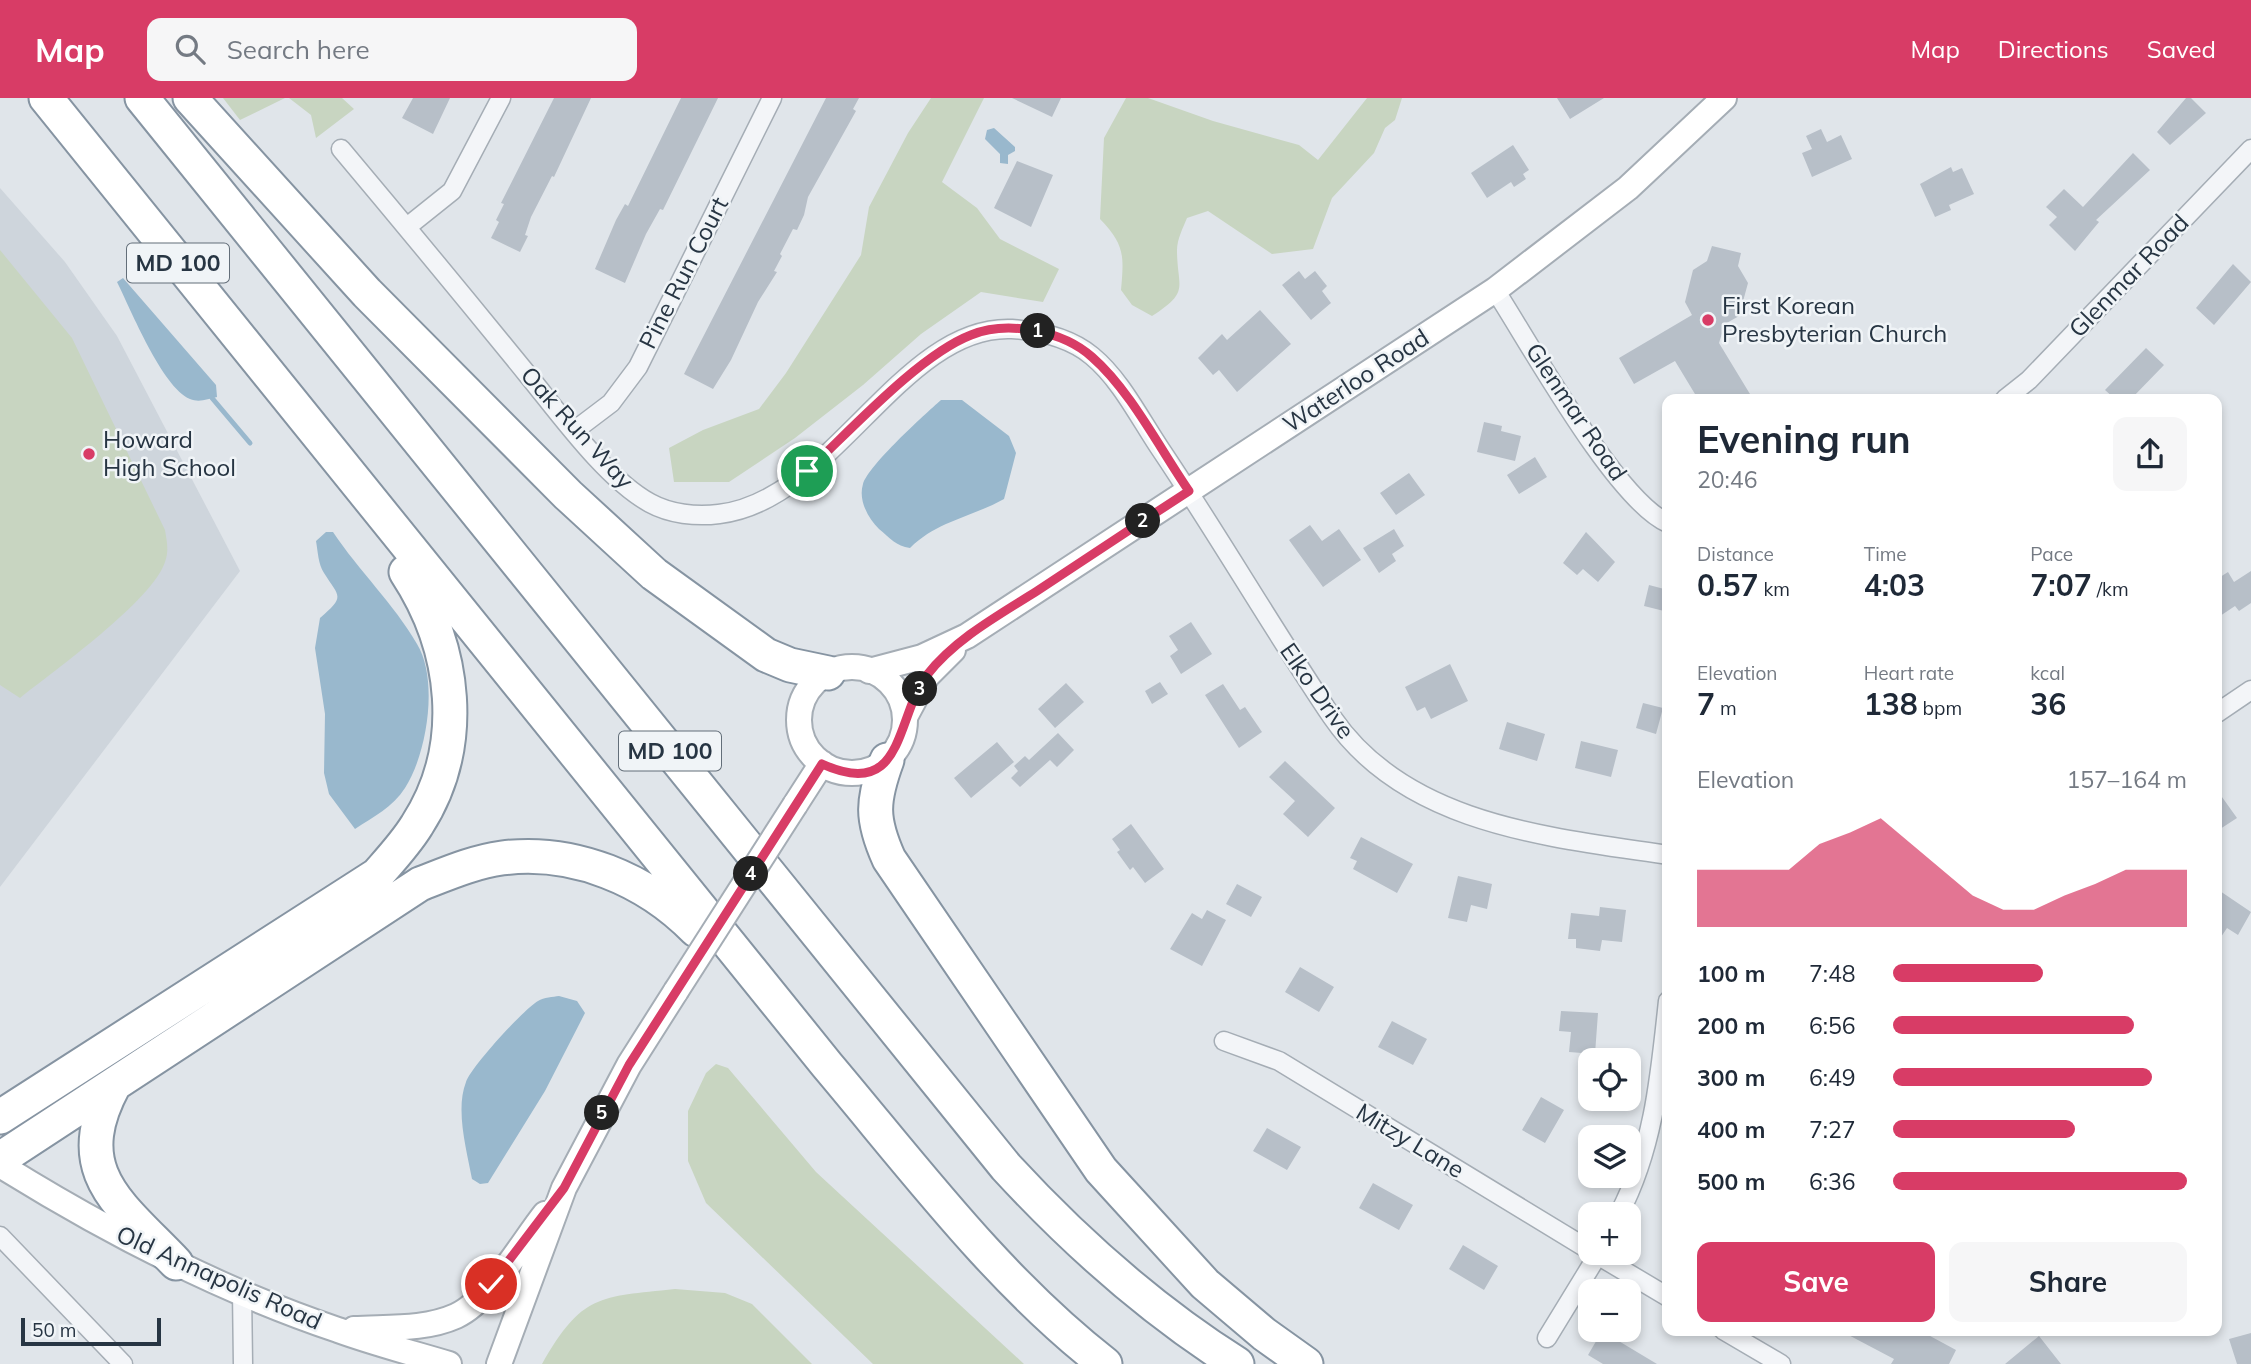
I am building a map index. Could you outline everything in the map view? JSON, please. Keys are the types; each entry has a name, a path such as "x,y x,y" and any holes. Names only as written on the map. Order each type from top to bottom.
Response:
{"highway":[{"name":"MD 100","path":"46,98 827,1065 942,1201 1024,1291 1105,1364"},
{"name":"MD 100","path":"142,98 1006,1167 1060,1226 1134,1291 1237,1364"},
{"path":"190,98 367,293 568,495 654,574 766,655 790,665 828,673"},
{"path":"0,1117 377,876 418,825 434,795 444,765 451,702 436,628 422,596 310,428"},
{"path":"887,760 875,792 877,834 890,859 1060,1112 1101,1170 1205,1284 1264,1334 1306,1364"},
{"path":"0,1159 420,884 466,866 502,858 546,857 586,864 622,876 652,892 678,912 827,1065"},
{"path":"114,1085 102,1108 97,1132 96,1164 107,1189 176,1263"}],"main road":[{"name":"Waterloo Road","path":"870,671 922,657 967,636 1495,290 1628,188 1724,98"},
{"name":"Waterloo Road","path":"905,717 927,676 967,636"},
{"path":"847,668 870,671 896,688 905,717 899,746 887,760 872,770 854,773 838,771 822,764 803,740 799,716 806,695 828,673 847,668"},
{"path":"499,1364 564,1188 629,1065 822,764"},
{"name":"Old Annapolis Road","path":"0,1165 74,1211 176,1263 337,1330 449,1364"},
{"path":"337,1330 423,1325 458,1315 474,1303 491,1284 564,1188"},
{"path":"337,1330 382,1364"}],"street":[{"path":"407,227 452,191 501,98"},
{"name":"Pine Run Court","path":"574,431 611,403 638,366 772,98"},
{"name":"Oak Run Way","path":"341,149 574,431 626,487 651,504 678,513 704,516 731,513 755,506 785,490 923,365 951,344 973,333 1002,329 1035,331 1065,340 1091,356 1113,379 1189,491"},
{"name":"Glenmar Road","path":"2011,394 2029,380 2251,149"},
{"name":"Glenmar Road","path":"1495,290 1614,474 1662,520"},
{"name":"Elko Drive","path":"1189,491 1344,734 1401,784 1433,801 1483,819 1535,833 1662,854"},
{"path":"2222,710 2251,690"},
{"name":"Mitzy Lane","path":"1224,1041 1279,1061 1578,1243"},
{"path":"1625,1202 1643,1162 1650,1135 1662,1046"},
{"path":"0,1236 123,1364"},
{"path":"1547,1338 1588,1265"},
{"name":"Mitzy Lane","path":"1615,1265 1662,1293"},
{"path":"242,1292 243,1364"},
{"path":"1733,1336 1781,1364"}],"shaded area":[{"name":"Howard High School","path":"0,188 65,262 117,336 240,571 0,887"}],"green space":[{"path":"223,98 285,98 240,120"},
{"path":"289,98 342,98 354,109 316,138 311,115"},
{"path":"931,98 984,98 942,182 977,208 1000,239 1059,269 1043,302 981,292 921,334 863,385 795,438 729,482 674,482 669,448 703,430 759,409 786,373 861,255 869,207 908,133"},
{"path":"1126,98 1148,98 1213,121 1299,145 1318,160 1367,98 1402,98 1395,120 1385,128 1374,153 1332,198 1313,249 1272,254 1208,211 1187,218 1177,246 1177,294 1152,316 1132,305 1121,290 1121,252 1114,236 1100,219 1104,138"},
{"path":"0,250 72,338 165,530 167,546 165,562 142,596 101,634 20,698 0,685"},
{"path":"716,1064 728,1068 816,1172 1024,1364 873,1364 706,1203 688,1161 688,1111 706,1073"},
{"path":"675,1289 725,1293 752,1304 812,1364 542,1364 569,1324 595,1303 628,1294"}],"water":[{"path":"994,128 1015,147 1015,151 1008,155 1008,164 1000,163 1000,154 985,139 987,130"},
{"path":"123,278 216,385 217,397 200,401 190,399 179,392 169,380 148,346 117,282"},
{"path":"941,400 962,400 1009,436 1016,453 1004,499 943,525 910,548 905,547 890,538 871,520 863,502 863,484 886,453"},
{"path":"326,532 333,532 408,629 424,659 429,696 424,737 413,774 395,801 355,829 329,794 324,773 325,714 315,648 320,618 337,600 336,592 318,558 316,541"},
{"path":"559,996 577,1001 585,1013 545,1091 488,1183 480,1184 472,1179 463,1131 462,1105 466,1082 487,1052 531,1006 540,1000"}],"building":[{"path":"413,98 450,98 433,134 402,118"},
{"path":"554,98 591,98 554,177 552,176 531,217 525,235 528,236 520,252 491,238 499,222 496,220 504,204 501,203"},
{"path":"681,98 718,98 663,210 660,209 646,234 625,283 595,269 616,220 625,204 628,206"},
{"path":"826,98 859,98 853,109 856,111 808,197 797,230 793,229 780,254 782,256 774,271 777,272 758,302 731,360 713,389 684,374"},
{"path":"1012,98 1061,98 1052,117"},
{"path":"1557,98 1604,98 1570,119"},
{"path":"2186,98 2191,98 2206,113 2170,145 2157,132"},
{"path":"1821,129 1827,142 1841,135 1852,159 1812,177 1802,153 1812,149 1806,136"},
{"path":"1513,145 1529,170 1523,174 1526,179 1514,187 1511,182 1487,198 1471,173"},
{"path":"2133,153 2150,170 2096,220 2099,222 2075,251 2049,225 2057,217 2046,207 2064,189 2083,207"},
{"path":"1017,161 1053,175 1031,227 994,208"},
{"path":"1951,167 1953,172 1962,168 1974,194 1949,205 1951,210 1935,217 1920,184"},
{"name":"First Korean Presbyterian Church","path":"1712,246 1741,253 1738,266 1748,283 1739,316 1725,324 1719,343 1750,394 1695,394 1675,361 1634,384 1619,358 1692,315 1685,302 1693,270 1707,261"},
{"path":"2233,264 2251,282 2214,325 2196,308"},
{"path":"1299,271 1305,279 1315,271 1327,286 1322,291 1331,303 1311,320 1282,285"},
{"path":"1260,310 1291,344 1237,392 1219,370 1213,375 1198,358 1222,334 1227,340"},
{"path":"2146,348 2164,365 2136,394 2109,394 2105,390"},
{"path":"1484,422 1502,426 1501,431 1521,436 1515,461 1477,452"},
{"path":"1535,457 1547,477 1519,494 1507,475"},
{"path":"1409,473 1425,495 1396,515 1380,493"},
{"path":"1310,525 1322,541 1339,529 1361,560 1323,587 1289,540"},
{"path":"1394,529 1404,546 1392,554 1396,561 1379,573 1363,548"},
{"path":"1586,532 1615,562 1598,582 1583,569 1577,575 1563,563"},
{"path":"2251,571 2251,603 2239,611 2235,606 2222,615 2222,576 2228,572 2234,582"},
{"path":"1649,585 1662,588 1662,610 1644,606"},
{"path":"1191,622 1212,654 1181,674 1170,656 1178,650 1169,636"},
{"path":"1450,664 1468,701 1431,719 1425,707 1417,711 1405,687"},
{"path":"1160,682 1168,694 1152,704 1145,691"},
{"path":"1066,683 1084,702 1055,728 1038,709"},
{"path":"1223,684 1240,710 1245,707 1262,732 1239,748 1205,695"},
{"path":"1643,703 1662,708 1656,734 1636,728"},
{"path":"1507,722 1545,734 1537,761 1499,749"},
{"path":"1058,733 1074,750 1057,767 1050,760 1020,787 1011,778 1018,771 1014,766 1025,756 1029,760"},
{"path":"1581,741 1618,750 1611,777 1575,768"},
{"path":"997,742 1014,762 971,798 954,778"},
{"path":"1285,761 1335,808 1308,837 1283,814 1295,801 1269,777"},
{"path":"2222,797 2237,818 2222,828"},
{"path":"1131,824 1164,869 1145,883 1133,867 1130,870 1117,852 1120,850 1112,839"},
{"path":"1361,837 1413,864 1397,893 1353,869 1357,861 1350,858"},
{"path":"1458,876 1492,884 1487,909 1471,905 1467,922 1448,918"},
{"path":"1237,884 1262,897 1251,917 1226,904"},
{"path":"2222,892 2251,912 2238,935 2227,928 2222,936"},
{"path":"1600,907 1626,910 1622,942 1602,940 1600,951 1576,948 1576,939 1568,939 1571,913 1599,916"},
{"path":"1207,910 1226,920 1202,966 1170,949 1192,913 1202,919"},
{"path":"1300,967 1334,987 1319,1012 1285,992"},
{"path":"1561,1011 1598,1013 1595,1048 1578,1048 1578,1053 1569,1052 1571,1032 1559,1031"},
{"path":"1392,1021 1427,1039 1413,1065 1378,1047"},
{"path":"1541,1097 1564,1110 1545,1143 1522,1130"},
{"path":"1267,1128 1301,1147 1287,1170 1253,1151"},
{"path":"1373,1183 1413,1205 1399,1230 1359,1208"},
{"path":"1463,1245 1498,1266 1484,1290 1449,1269"},
{"path":"2251,1333 2251,1364 2237,1364 2229,1339"},
{"path":"1850,1336 1930,1336 1956,1350 1949,1364 1891,1364 1894,1359"},
{"path":"2039,1336 2061,1364 2005,1364"},
{"path":"1596,1342 1620,1342 1657,1364 1603,1364 1588,1355"}],"waterway":[{"path":"212,398 250,443"}],"place":[{"name":"First Korean Presbyterian Church","path":"1708,320"},
{"name":"Howard High School","path":"89,454"}],"route":[{"path":"491,1284 564,1188 629,1065 822,764 838,771 854,773 872,770 887,760 899,746 905,717 927,676 967,636 1189,491 1113,379 1091,356 1065,340 1035,331 1002,329 973,333 951,344 923,365 807,471"}]}
